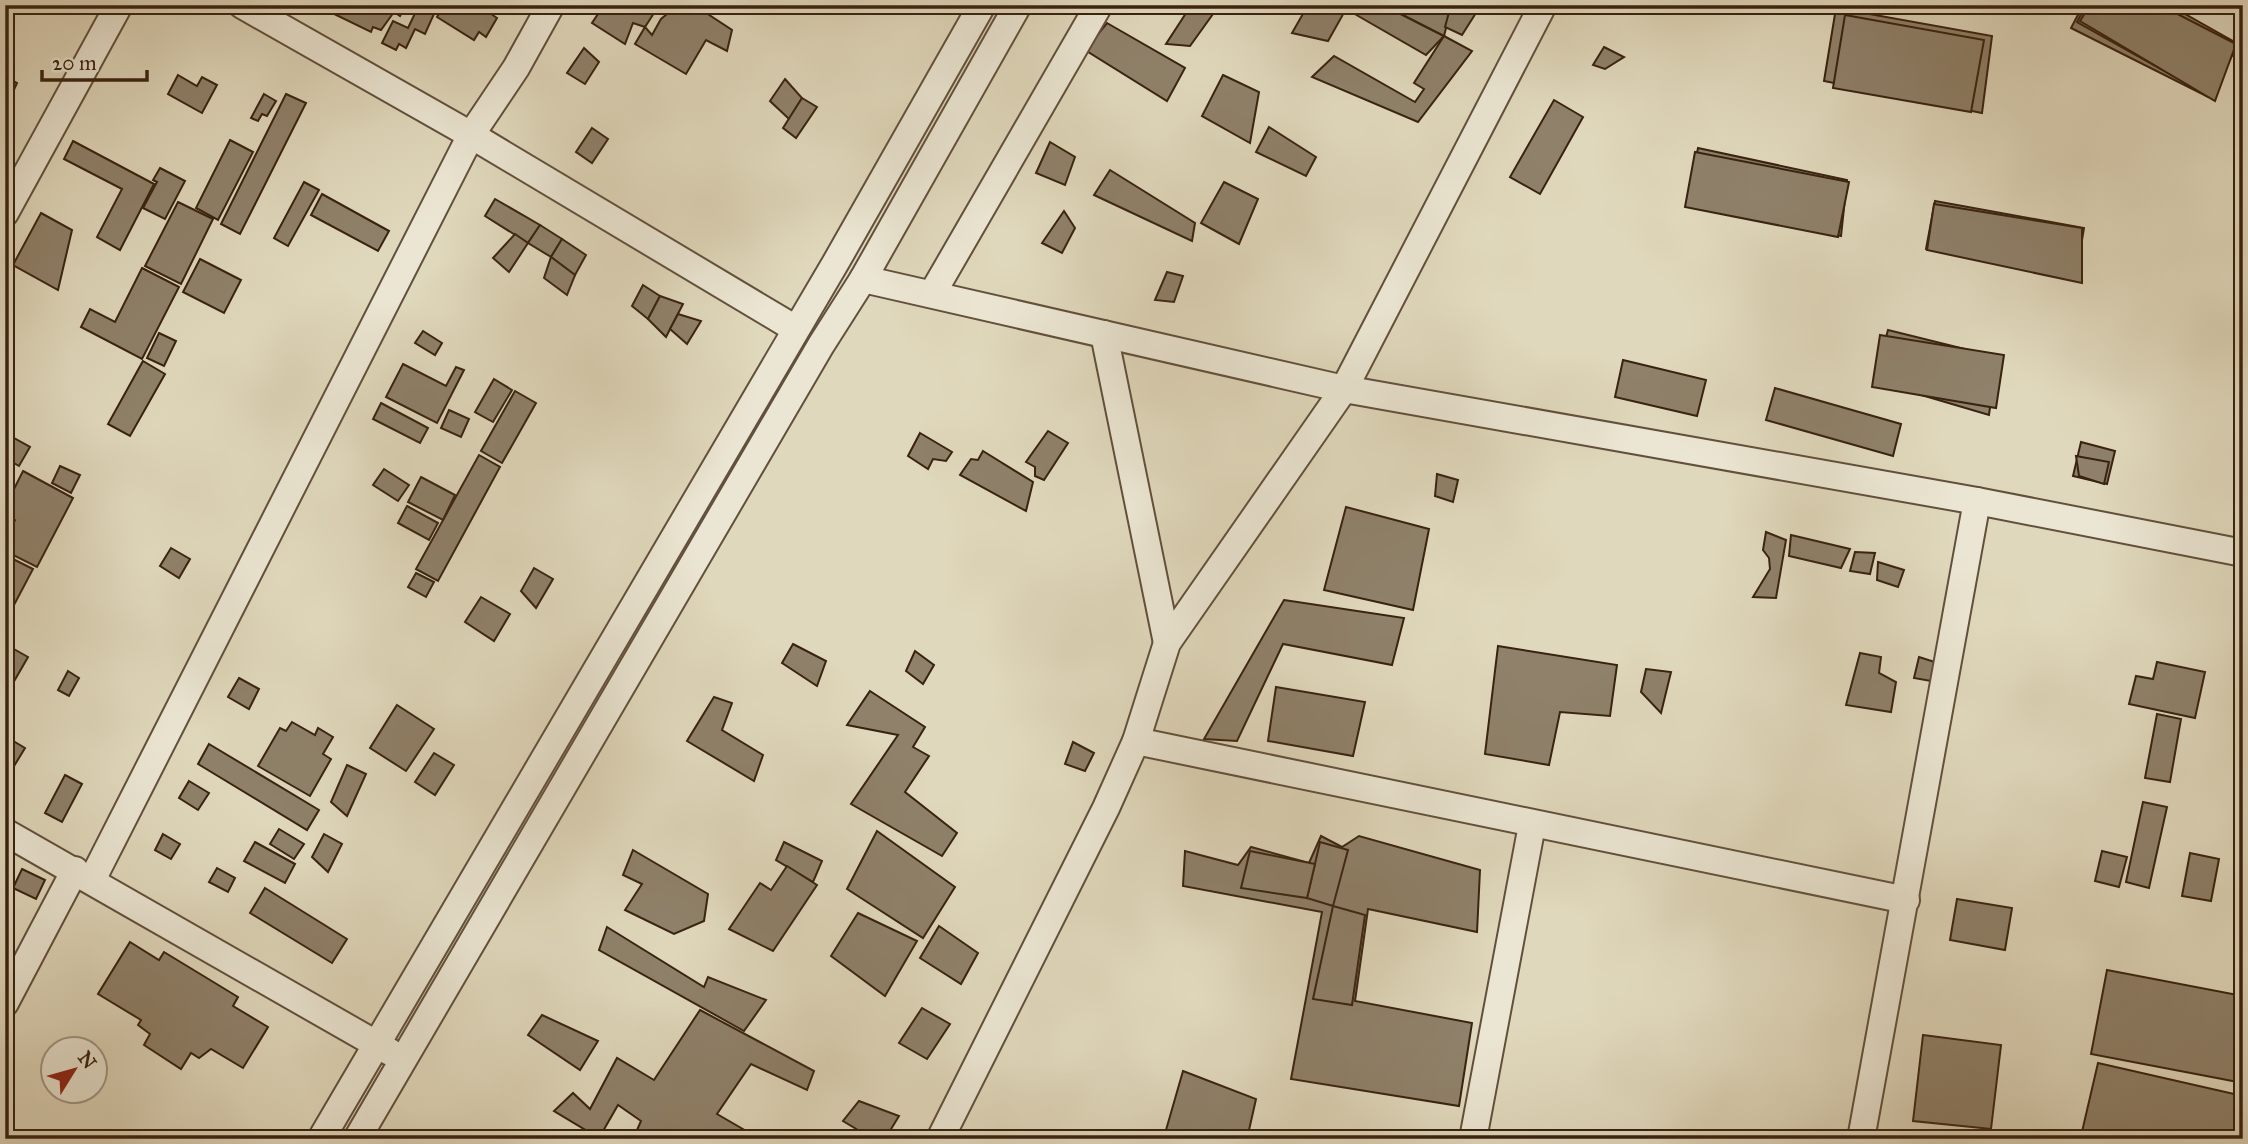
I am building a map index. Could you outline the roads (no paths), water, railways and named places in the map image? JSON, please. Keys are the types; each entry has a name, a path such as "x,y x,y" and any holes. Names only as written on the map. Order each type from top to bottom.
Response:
{"street":[{"path":"5,213 119,5"},
{"path":"242,5 471,135 794,328"},
{"path":"5,1003 83,875 471,135 516,68 551,5"},
{"path":"321,1139 569,719 794,328 836,262 982,5"},
{"path":"357,1139 821,345 863,279 1018,5"},
{"path":"932,295 1099,5"},
{"path":"940,1139 1136,741 1167,643 1344,389 1543,5"},
{"path":"863,279 1344,389 1977,501 2243,553"},
{"path":"1104,334 1167,643"},
{"path":"1861,1139 1977,501"},
{"path":"1136,741 1532,825 1906,900"},
{"path":"1473,1139 1532,825"},
{"path":"5,832 404,1059"}]}
